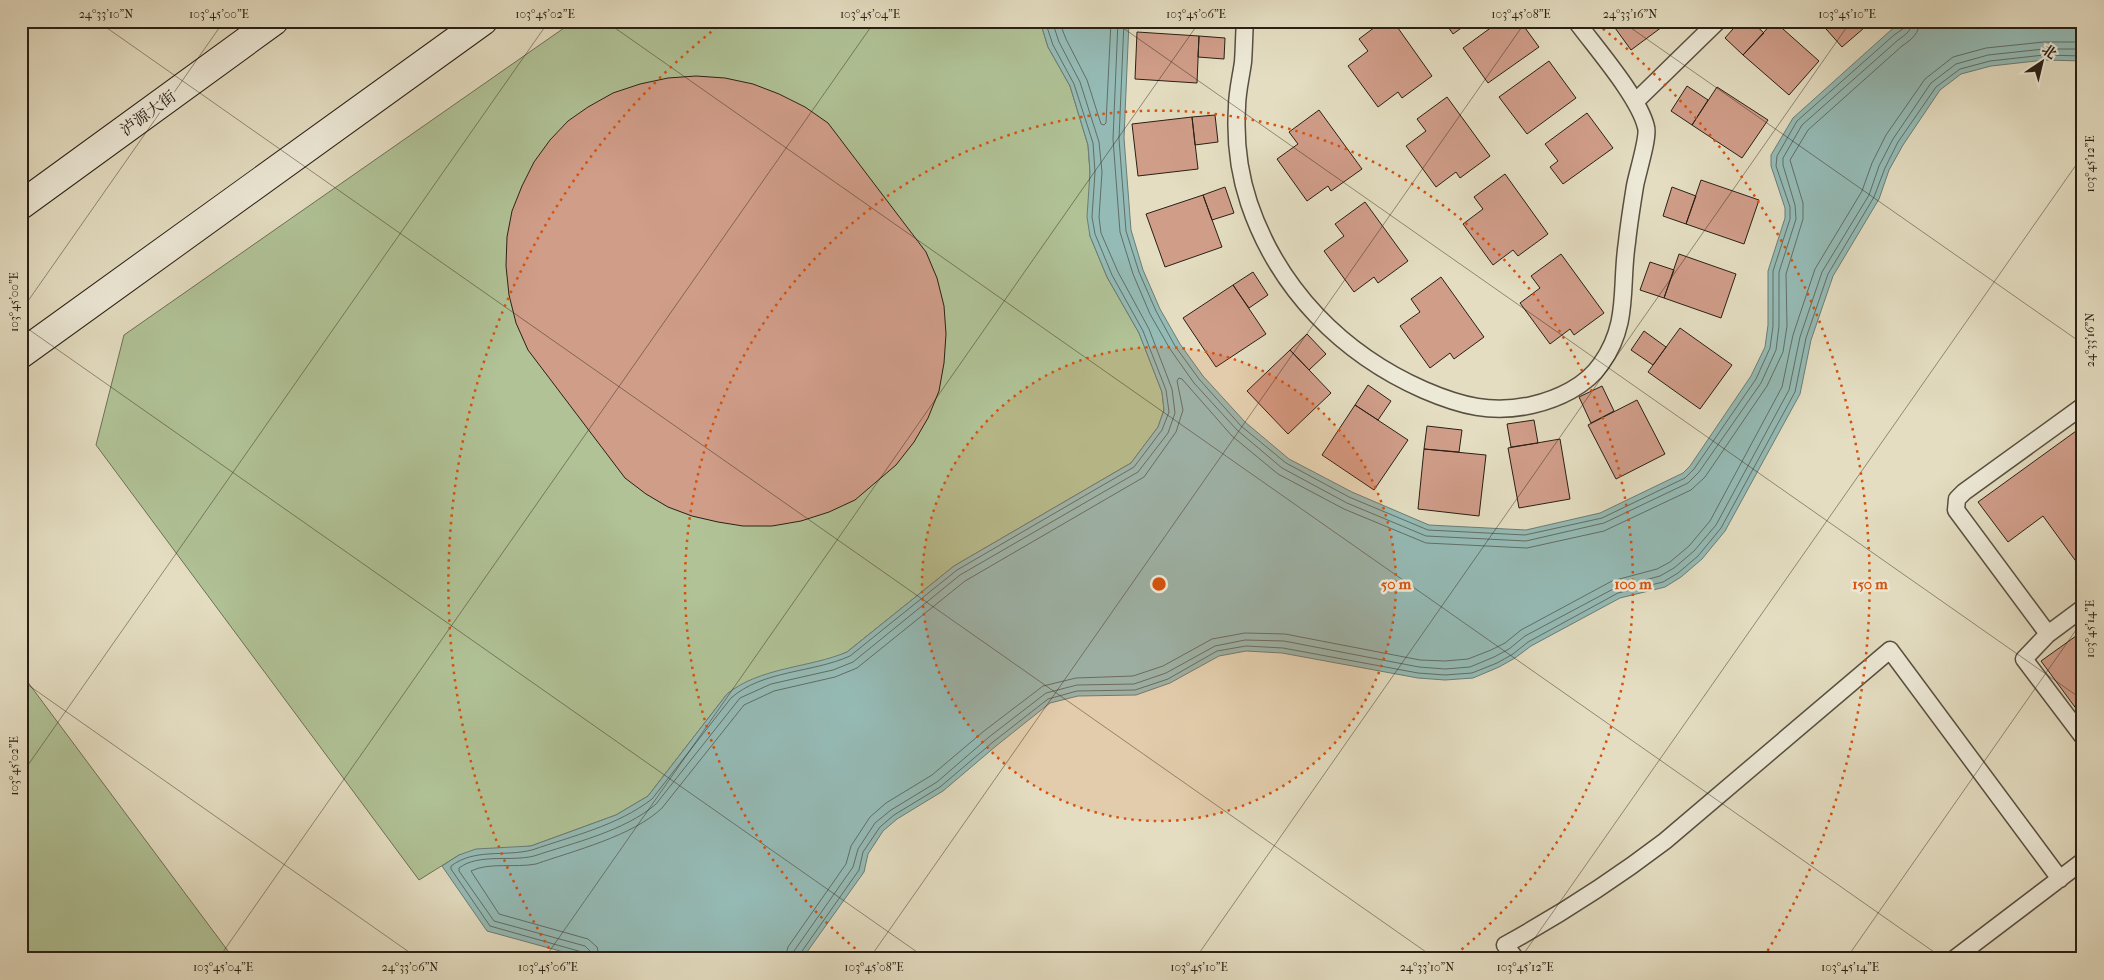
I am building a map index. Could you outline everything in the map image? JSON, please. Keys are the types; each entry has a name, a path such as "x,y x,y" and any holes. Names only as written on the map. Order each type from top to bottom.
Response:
{"main road":[{"name":"泸源大街","path":"21,205 274,21"},
{"path":"21,354 483,21"}],"lane":[{"path":"1245,21 1243,58 1236,107 1237,142 1242,177 1249,202 1269,251 1287,280 1308,307 1331,331 1362,356 1395,378 1453,403 1477,408 1501,409 1524,407 1546,402 1567,392 1588,378 1601,364 1617,334 1622,318 1625,253 1635,188 1647,129 1635,102 1576,21"},
{"path":"1635,102 1718,21"},
{"path":"2048,634 1956,510 1957,499 2083,406"},
{"path":"2083,608 2048,634 2024,658 2083,737"},
{"path":"1516,959 1505,945 1546,922 1626,871 1890,650 2060,878"},
{"path":"1954,959 2083,861"}],"green space":[{"path":"574,21 1040,21 1048,47 1070,86 1088,145 1090,236 1107,277 1139,333 1162,392 1164,410 1158,427 1131,463 954,566 847,652 831,659 734,689 727,694 648,796 616,815 531,846 459,855 419,880 96,445 124,335"},
{"path":"21,673 234,959 21,959"}],"water":[{"path":"1040,21 1129,21 1124,138 1131,230 1143,270 1160,309 1180,344 1203,376 1245,422 1289,459 1352,492 1429,525 1526,530 1600,513 1683,473 1690,466 1751,376 1765,347 1768,325 1768,271 1785,218 1785,208 1771,166 1771,155 1793,118 1891,30 1901,24 1901,21 2083,21 2083,61 2045,60 1991,66 1961,74 1940,90 1903,145 1889,170 1879,199 1833,276 1811,340 1800,394 1725,531 1702,559 1681,577 1665,587 1620,598 1531,646 1499,667 1473,678 1445,680 1418,678 1282,653 1246,651 1219,656 1170,683 1136,695 1078,696 1050,703 943,791 897,819 883,831 868,854 864,872 802,959 589,959 487,931 442,866 459,855 476,849 531,846 616,815 648,796 727,694 754,678 847,652 954,566 1131,463 1158,427 1164,410 1162,392 1139,333 1107,277 1090,236 1087,217 1090,172 1088,145 1070,86 1048,47"}],"building":[{"path":"868,21 883,21 874,28"},
{"path":"1312,21 1325,21 1316,28"},
{"path":"1383,21 1393,21 1432,76 1402,98 1398,92 1378,107 1348,66 1368,51 1359,39"},
{"path":"1444,21 1471,21 1453,34"},
{"path":"1500,21 1520,21 1539,47 1488,83 1463,48"},
{"path":"1610,21 1670,21 1631,50"},
{"path":"1740,21 1751,21 1764,33 1743,55 1725,38"},
{"path":"1774,21 1819,61 1789,95 1743,55"},
{"path":"1819,21 1872,21 1842,47"},
{"path":"1137,32 1199,36 1197,83 1135,79"},
{"path":"1199,36 1225,38 1224,59 1198,57"},
{"path":"1549,61 1576,98 1527,134 1499,97"},
{"path":"696,76 725,78 753,84 805,107 828,123 926,252 937,278 944,306 946,334 944,363 939,391 928,418 914,442 896,465 855,500 829,512 801,521 772,526 743,526 692,516 668,507 646,494 625,478 528,350 516,323 509,295 506,266 507,237 512,211 534,162 550,140 568,121 613,93 640,84 668,78"},
{"path":"1687,86 1708,100 1692,125 1671,111"},
{"path":"1717,87 1768,120 1742,158 1692,125"},
{"path":"1447,97 1490,156 1460,178 1456,172 1436,187 1406,146 1426,131 1417,119"},
{"path":"1319,110 1362,169 1331,191 1328,186 1307,201 1277,159 1298,144 1289,132"},
{"path":"1587,113 1613,148 1563,184 1550,167 1558,161 1545,144"},
{"path":"1215,115 1218,142 1195,145 1192,117"},
{"path":"1192,117 1198,169 1138,176 1132,124"},
{"path":"1505,174 1548,234 1518,256 1513,250 1493,265 1463,224 1483,209 1474,197"},
{"path":"1701,180 1759,200 1744,244 1686,224"},
{"path":"1225,187 1234,213 1212,220 1203,195"},
{"path":"1672,187 1696,196 1686,224 1663,216"},
{"path":"1203,195 1222,247 1165,267 1146,214"},
{"path":"1365,202 1408,261 1378,283 1374,277 1354,292 1324,251 1344,236 1335,224"},
{"path":"1561,254 1604,313 1574,335 1570,329 1550,344 1520,303 1540,288 1531,276"},
{"path":"1679,254 1736,274 1721,318 1664,298"},
{"path":"1650,262 1674,270 1664,298 1640,290"},
{"path":"1253,272 1268,295 1249,308 1233,285"},
{"path":"1441,277 1484,337 1454,359 1450,353 1430,368 1400,326 1420,312 1411,299"},
{"path":"1233,285 1266,334 1216,367 1183,318"},
{"path":"1680,328 1732,365 1700,409 1648,372"},
{"path":"1644,331 1666,347 1653,365 1631,350"},
{"path":"1307,334 1326,354 1309,370 1290,350"},
{"path":"1290,350 1331,393 1288,434 1247,391"},
{"path":"1368,385 1391,401 1378,420 1355,405"},
{"path":"1602,386 1614,411 1591,423 1579,397"},
{"path":"1637,400 1665,454 1616,479 1588,425"},
{"path":"1355,405 1408,440 1374,490 1322,455"},
{"path":"1534,420 1538,443 1511,447 1507,424"},
{"path":"1427,426 1462,430 1459,452 1424,449"},
{"path":"2083,426 2083,571 2043,516 2008,542 1978,502"},
{"path":"1560,439 1570,499 1519,508 1508,448"},
{"path":"1424,449 1486,455 1479,516 1418,509"},
{"path":"2083,631 2083,718 2041,661"}]}
